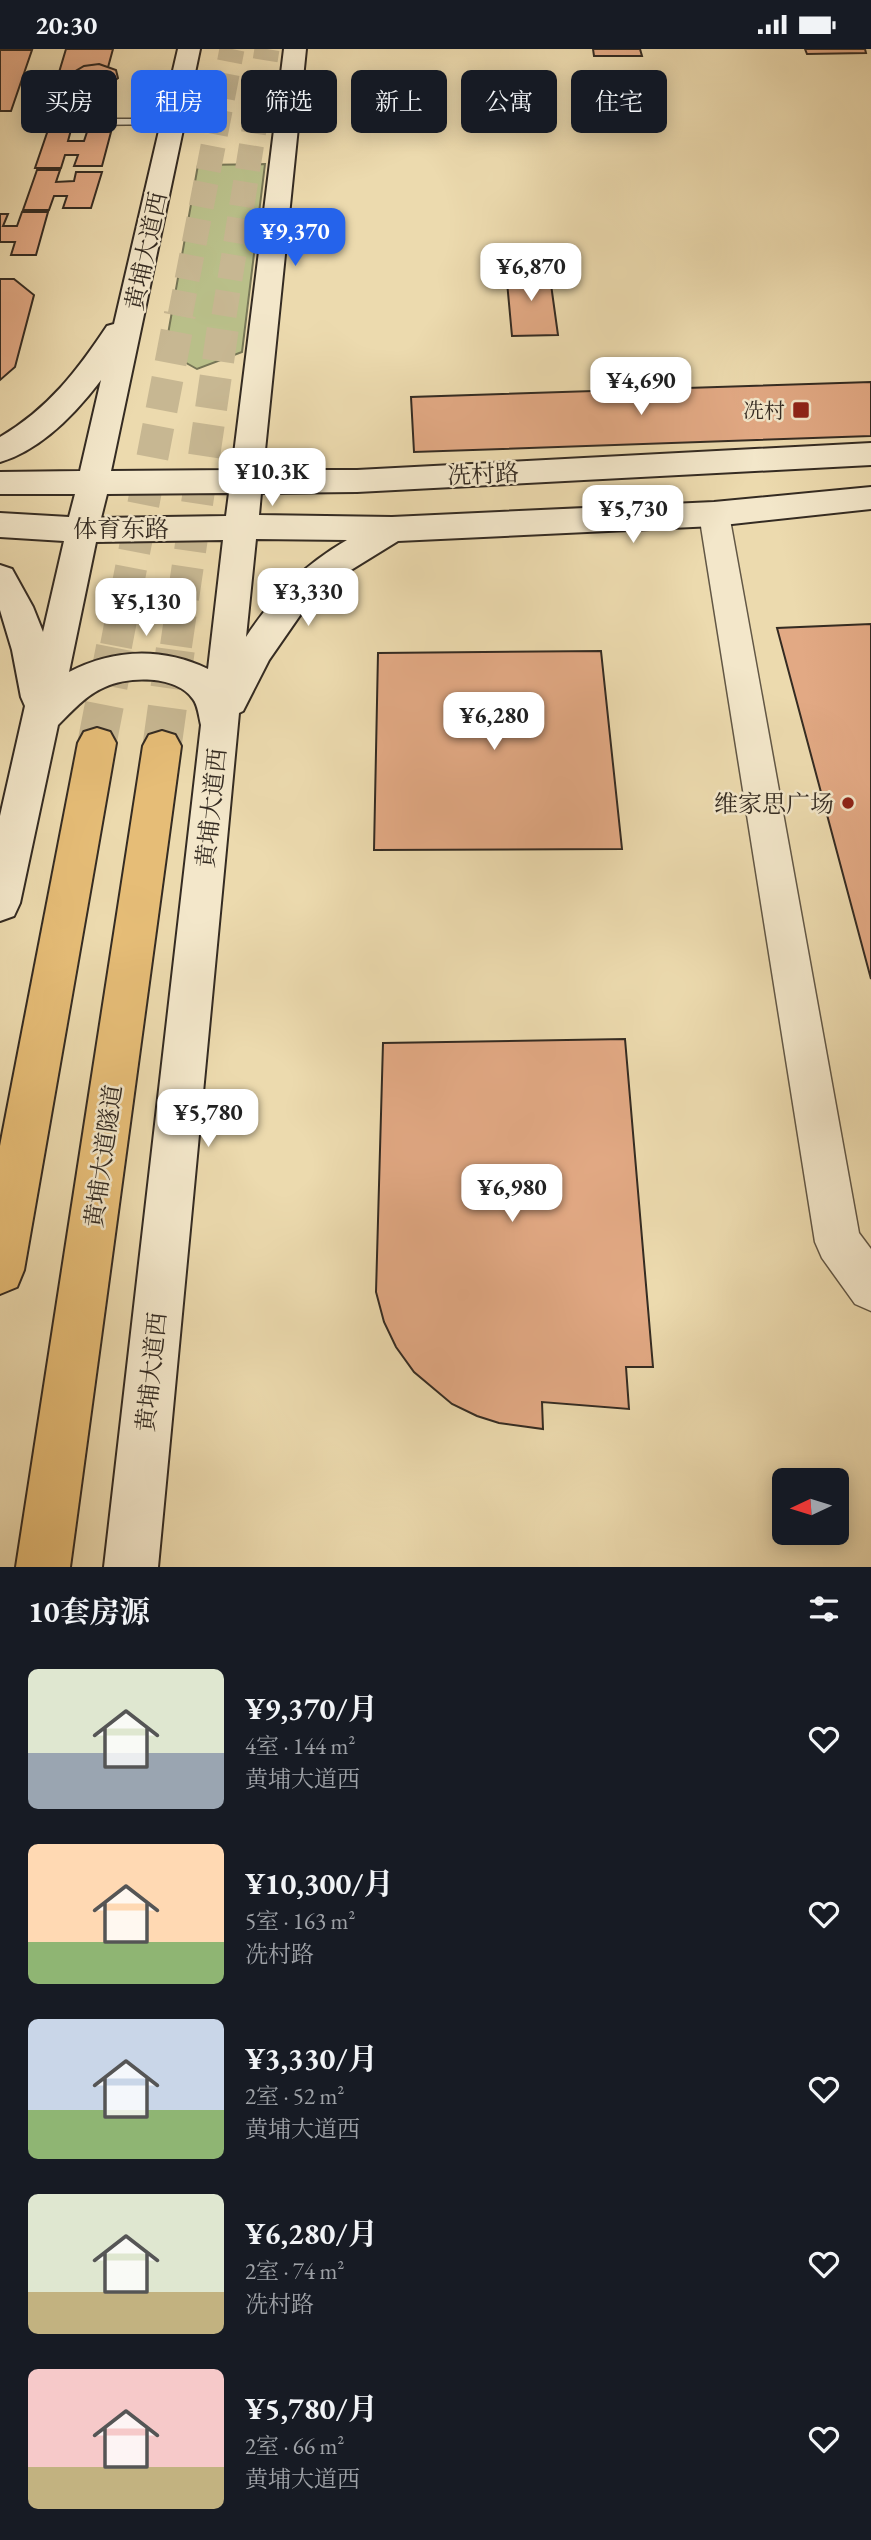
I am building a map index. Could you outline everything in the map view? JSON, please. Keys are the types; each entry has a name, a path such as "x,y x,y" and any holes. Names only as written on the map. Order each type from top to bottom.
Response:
{"main road":[{"name":"黄埔大道西","path":"184,70 188,49"},
{"name":"黄埔大道西","path":"131,1567 219,725 295,49"},
{"name":"黄埔大道西","path":"0,903 170,133"},
{"path":"0,451 24,437 70,400 95,370 135,303"},
{"name":"冼村路","path":"94,483 357,481 871,454"},
{"name":"体育东路","path":"0,483 94,483"},
{"name":"冼村路","path":"243,527 392,529 714,514 871,498"},
{"name":"体育东路","path":"0,525 84,530 243,527"},
{"path":"219,725 241,675 277,620 318,576 392,529"},
{"path":"0,578 21,613 31,648 42,717"},
{"path":"42,717 80,683 108,671 141,666 167,668 194,678 207,690 219,725"},
{"path":"0,1270 97,743"},
{"name":"黄埔大道隧道","path":"43,1567 162,746"}],"street":[{"path":"714,514 838,1243 871,1288"}],"green space":[{"path":"265,164 242,352 197,369 165,351 198,165"}],"building":[{"path":"66,49 113,49 107,70 60,70"},
{"path":"593,49 640,49 642,56 594,56"},
{"path":"805,49 865,49 866,53 807,54"},
{"path":"0,50 32,50 25,70 21,70 21,82 11,111 0,111"},
{"path":"99,64 116,70 77,70"},
{"path":"47,133 70,133 68,141 84,141 87,133 111,133 102,166 74,166 78,155 65,155 61,168 35,168"},
{"path":"37,170 60,170 56,182 74,181 76,172 102,172 91,208 63,208 67,196 54,196 49,210 23,210"},
{"path":"22,212 48,212 36,255 11,255 15,242 0,242 0,214 8,214 3,226 17,226"},
{"path":"549,270 558,335 512,336 506,271"},
{"path":"0,279 14,279 34,295 15,367 0,380"},
{"name":"冼村","path":"871,382 871,436 414,452 411,397"},
{"name":"维家思广场","path":"871,624 871,979 777,628"},
{"path":"601,651 622,849 374,850 378,653"},
{"path":"625,1039 653,1367 626,1367 629,1409 542,1402 543,1429 499,1423 477,1416 452,1404 414,1372 396,1347 384,1322 376,1292 383,1043"}],"tunnel":[{"path":"180,316 232,49"},
{"path":"224,316 267,49"},
{"path":"116,646 180,314"},
{"path":"176,646 225,314"},
{"path":"97,743 116,645"},
{"path":"162,746 176,645"}],"place":[{"name":"冼村","path":"801,410"},
{"name":"维家思广场","path":"848,803"}]}
